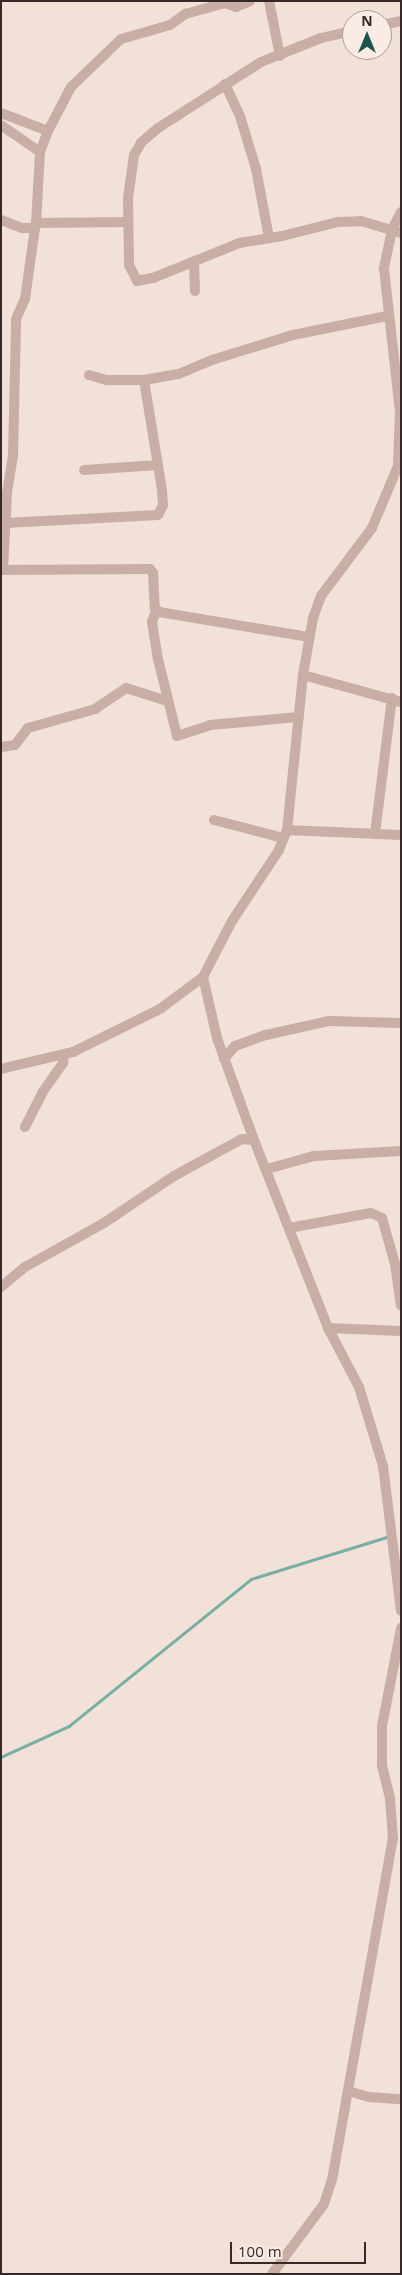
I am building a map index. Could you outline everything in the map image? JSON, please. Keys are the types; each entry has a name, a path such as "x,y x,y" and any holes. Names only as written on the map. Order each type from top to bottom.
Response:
{"street":[{"path":"250,1 236,7 225,3 185,14 170,26 121,39 71,87 48,131 40,152 36,225 25,299 16,319 13,456 5,523 2,570 150,569 153,573 156,610 152,622 167,701 177,736 210,725 299,717"},
{"path":"269,1 280,56"},
{"path":"342,33 321,38 261,62 224,84 141,142 134,156 127,222 129,265 137,281 194,262 239,243 352,220 397,231"},
{"path":"224,84 240,116 256,169 269,238"},
{"path":"1,113 48,131"},
{"path":"1,125 40,152"},
{"path":"1,1069 64,1055 160,1009 203,977 232,921 279,850 285,834 308,636 321,596 372,528 400,466 400,411 387,316 384,269 397,231 401,212"},
{"path":"1,220 22,228 36,225 127,222"},
{"path":"194,262 195,291"},
{"path":"89,375 106,380 144,380 179,374 212,360 293,335 387,316"},
{"path":"5,523 158,515 163,505 144,380"},
{"path":"84,470 158,465"},
{"path":"156,610 308,636"},
{"path":"303,675 396,700 376,834"},
{"path":"1,747 15,745 28,728 95,709 126,688 167,701"},
{"path":"214,820 285,834 401,835"},
{"path":"203,977 217,1038 246,1121 267,1169 328,1328 359,1387 383,1466 401,1611"},
{"path":"224,1059 235,1046 266,1034 329,1021 401,1023"},
{"path":"217,1038 235,1046"},
{"path":"25,1127 42,1093 63,1063 64,1055"},
{"path":"242,1139 246,1121"},
{"path":"1,1287 57,1247 83,1236 158,1185 242,1139 254,1140"},
{"path":"267,1169 314,1156 401,1151"},
{"path":"289,1228 371,1213 382,1218 395,1264 401,1306"},
{"path":"328,1328 401,1331"},
{"path":"272,2274 324,2204 332,2180 392,1839 390,1798 382,1764 382,1726 401,1628"},
{"path":"348,2091 369,2097 401,2099"}],"waterway":[{"path":"1,1757 69,1726 251,1579 390,1536"}]}
